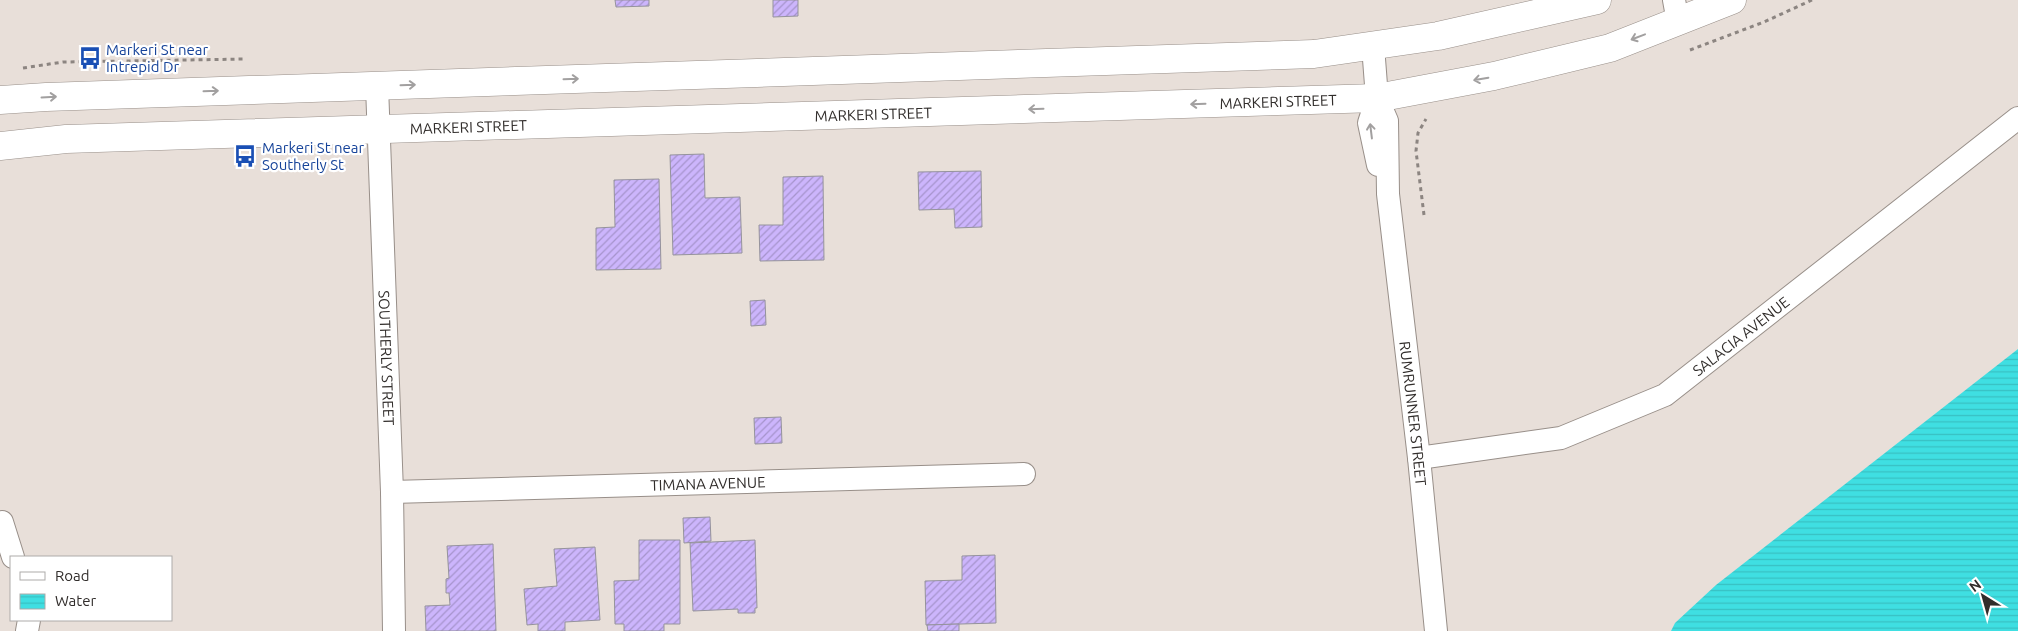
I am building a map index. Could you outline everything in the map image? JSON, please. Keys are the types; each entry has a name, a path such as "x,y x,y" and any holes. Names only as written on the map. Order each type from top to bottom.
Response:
{"main road":[{"path":"0,100 1314,54 1438,36 1597,0"},
{"name":"MARKERI STREET","path":"0,146 66,139 1376,98 1494,76 1610,48 1676,11 1732,0"}],"street":[{"name":"RUMRUNNER STREET","path":"1373,46 1376,98 1387,121 1388,194 1419,458 1436,631"},
{"name":"SOUTHERLY STREET","path":"377,86 392,492 394,631"},
{"name":"SALACIA AVENUE","path":"1419,458 1561,438 1665,395 2018,118"},
{"name":"TIMANA AVENUE","path":"392,492 1024,474"},
{"path":"2,522 13,556"}],"water":[{"path":"2018,349 2018,631 1671,631 1675,623 1716,585"}],"building":[{"path":"615,0 649,0 649,6 616,7"},
{"path":"773,0 798,0 798,16 773,17"},
{"path":"704,154 705,198 740,197 742,253 673,255 670,155"},
{"path":"981,171 982,227 955,228 954,209 919,210 918,172"},
{"path":"823,176 824,260 760,261 759,225 783,225 783,177"},
{"path":"659,179 661,269 596,270 596,228 615,227 614,180"},
{"path":"765,300 766,325 751,326 750,301"},
{"path":"781,417 782,443 755,444 754,418"},
{"path":"710,517 711,541 684,543 683,518"},
{"path":"639,540 680,540 680,624 664,624 664,631 624,631 624,624 615,624 614,581 639,580"},
{"path":"755,540 757,608 755,608 755,613 738,613 738,609 693,611 690,543"},
{"path":"493,544 496,631 426,631 425,606 450,605 449,593 446,593 446,579 449,578 447,546"},
{"path":"595,547 600,620 565,622 565,631 538,631 538,624 527,625 524,589 557,586 554,549"},
{"path":"995,555 996,623 926,625 925,581 962,580 962,556"},
{"path":"959,624 959,631 928,631 927,625"}],"place":[{"name":"Markeri St near Intrepid Dr","path":"90,58"},
{"name":"Markeri St near Southerly St","path":"245,156"}]}
